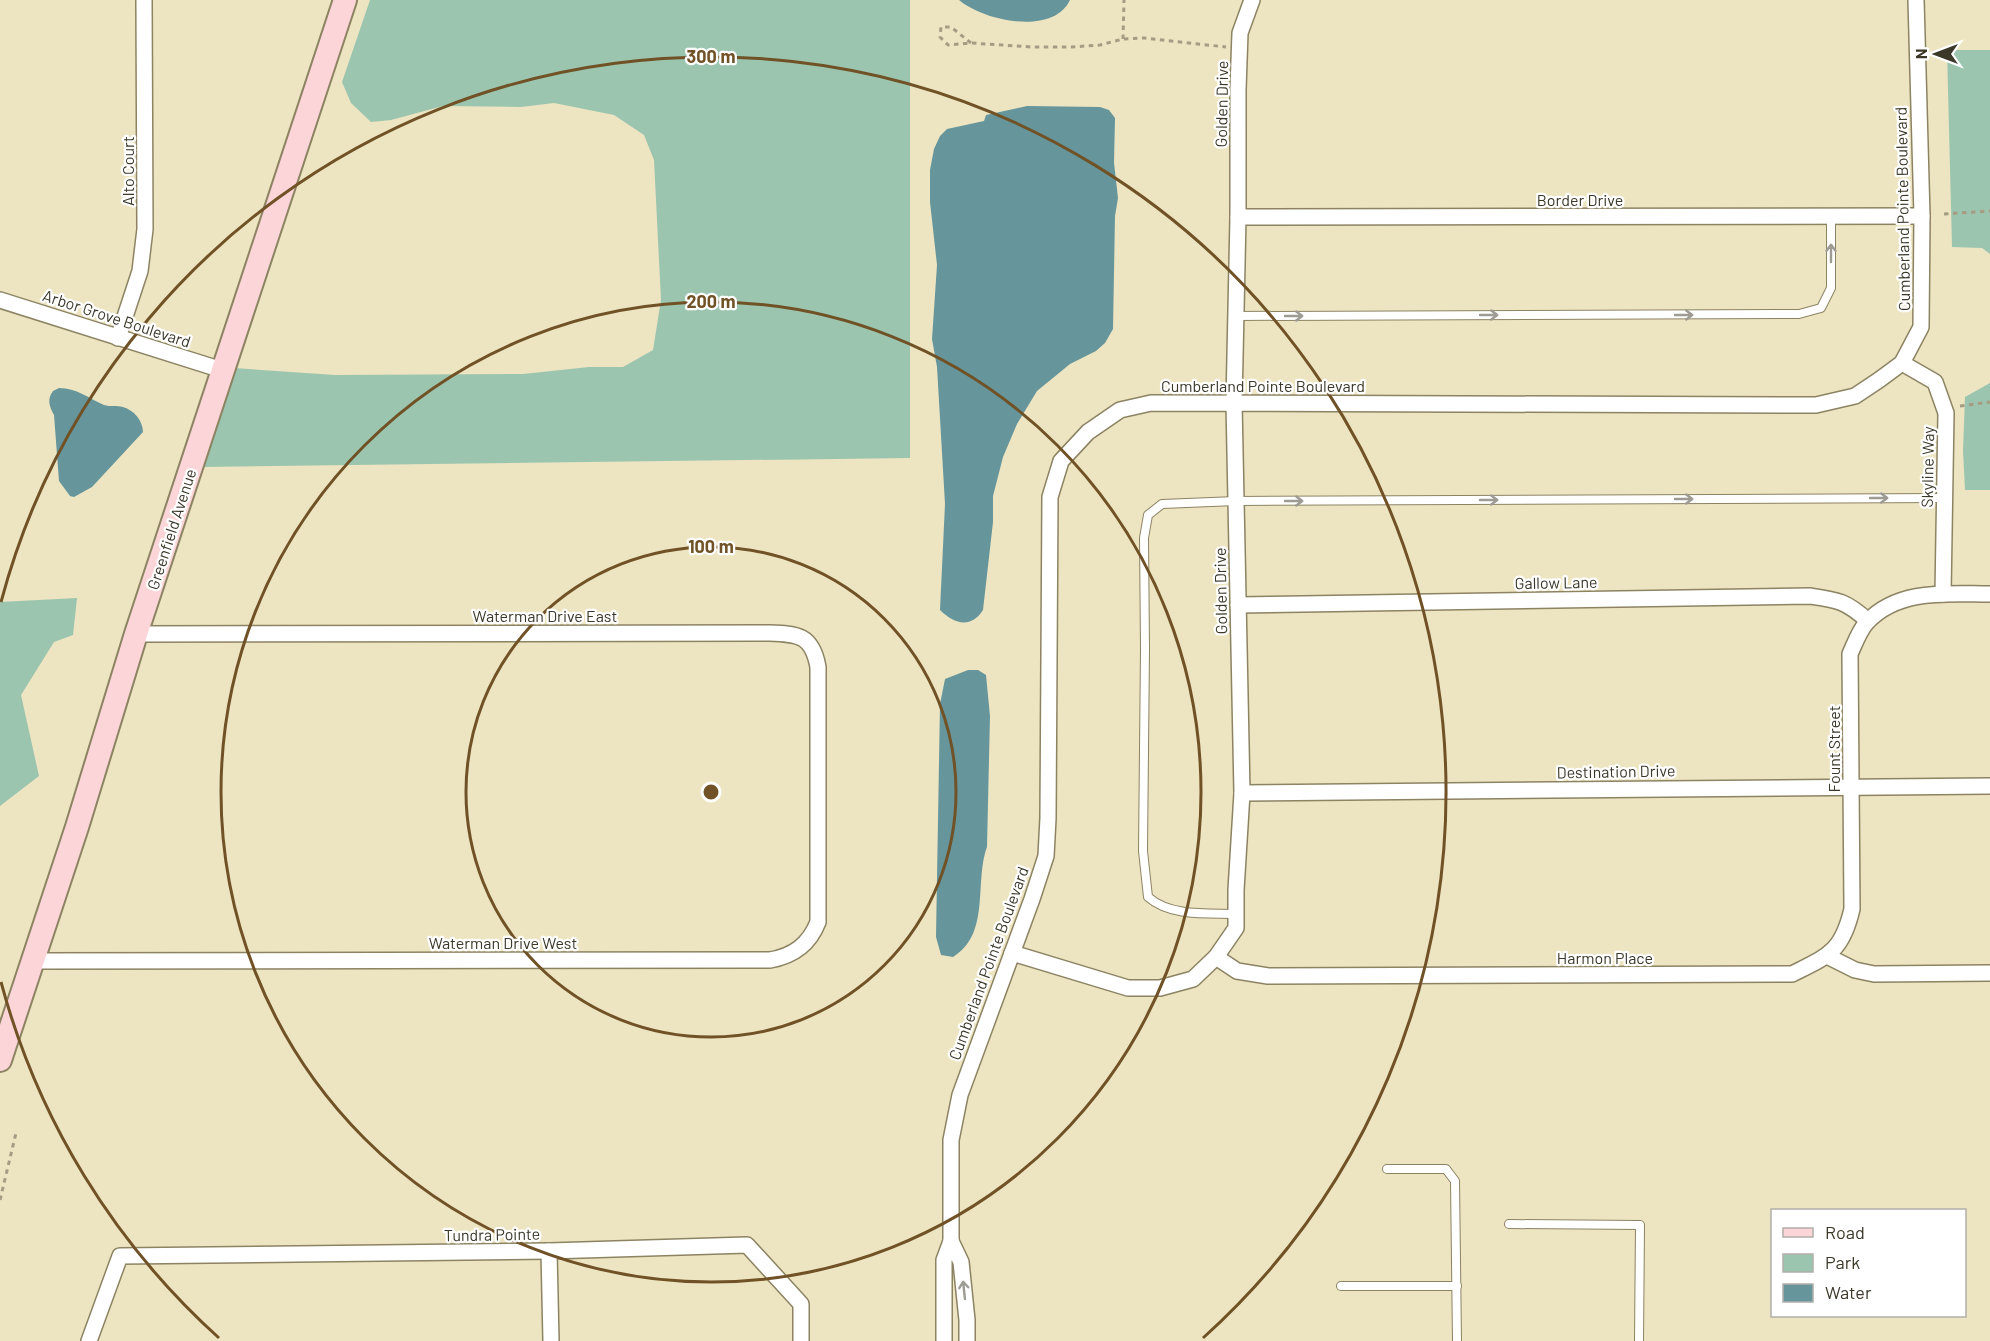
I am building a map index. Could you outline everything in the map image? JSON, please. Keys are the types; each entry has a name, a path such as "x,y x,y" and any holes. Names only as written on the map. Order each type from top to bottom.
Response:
{"main road":[{"name":"Greenfield Avenue","path":"0,1060 80,816 136,634 345,0"}],"street":[{"name":"Alto Court","path":"118,338 140,271 145,229 144,0"},
{"name":"Golden Drive","path":"1012,953 1128,988 1160,988 1193,979 1216,957 1236,928 1242,793 1234,403 1239,49 1240,33 1252,0"},
{"name":"Cumberland Pointe Boulevard","path":"944,1341 944,1260 951,1240 951,1140 954,1120 960,1095 1046,856 1050,497 1061,461 1088,432 1120,410 1151,403 1816,405 1854,396 1902,363 1921,327 1922,216 1916,0"},
{"name":"Border Drive","path":"1238,217 1922,216"},
{"name":"Arbor Grove Boulevard","path":"0,300 222,370"},
{"name":"Skyline Way","path":"1902,363 1935,382 1946,413 1943,594"},
{"path":"1943,594 1990,594"},
{"name":"Fount Street","path":"1827,956 1838,944 1848,926 1851,909 1850,654 1858,635 1868,621 1893,603 1918,596 1943,594"},
{"name":"Gallow Lane","path":"1238,605 1810,596 1839,600 1868,621"},
{"name":"Waterman Drive East","path":"136,634 794,634 804,638 811,645 818,667 818,783"},
{"name":"Waterman Drive West","path":"32,961 770,960 785,958 806,943 818,922 818,783"},
{"name":"Destination Drive","path":"1242,793 1990,786"},
{"path":"1827,956 1855,970 1874,974 1990,973"},
{"name":"Harmon Place","path":"1216,957 1237,971 1280,976 1792,974 1827,956"},
{"name":"Cumberland Pointe Boulevard","path":"951,1240 961,1262 967,1341"},
{"name":"Tundra Pointe","path":"90,1341 120,1256 549,1251 747,1245 801,1304 801,1341"},
{"path":"549,1251 551,1341"}],"lane":[{"path":"1236,316 1799,314 1821,308 1831,288 1831,216"},
{"path":"1236,914 1181,911 1156,904 1148,897 1143,851 1144,538 1148,515 1162,504 1236,501 1945,498"},
{"path":"1387,1169 1446,1169 1455,1181 1457,1341"},
{"path":"1509,1224 1640,1225 1639,1341"},
{"path":"1341,1286 1457,1286"}],"path":[{"path":"1123,39 1124,0"},
{"path":"971,43 951,27 941,27 940,38 948,45 971,43 1071,47 1100,45 1123,39 1158,39 1239,49"},
{"path":"1944,214 1990,211"},
{"path":"1959,406 1990,402"},
{"path":"0,1200 16,1133"}],"green space":[{"path":"370,0 910,0 910,458 201,467 234,368 335,375 523,374 589,367 623,367 653,350 661,300 654,160 644,135 614,115 554,103 521,107 443,106 391,120 371,122 351,103 342,82"},
{"path":"1947,50 1990,50 1990,254 1982,248 1952,247"},
{"path":"1990,383 1990,490 1965,490 1963,451 1965,397"},
{"path":"77,598 73,635 54,642 21,695 39,776 0,806 0,602"}],"water":[{"path":"959,0 1070,0 1061,11 1049,18 1018,21 984,14"},
{"path":"1027,106 1100,107 1109,110 1115,118 1114,163 1118,198 1115,216 1113,329 1105,343 1096,351 1070,364 1037,391 1017,424 1003,457 993,496 993,522 983,610 973,620 962,622 951,619 940,610 945,504 937,367 932,339 937,265 930,202 930,170 934,149 940,136 947,129 984,121 986,115"},
{"path":"59,388 77,392 104,405 127,408 137,416 143,428 143,432 92,487 74,497 70,496 59,481 54,415 49,400 53,391"},
{"path":"968,670 978,670 986,675 990,716 987,847 973,935 965,947 953,957 941,955 936,937 940,704 945,679"}]}
